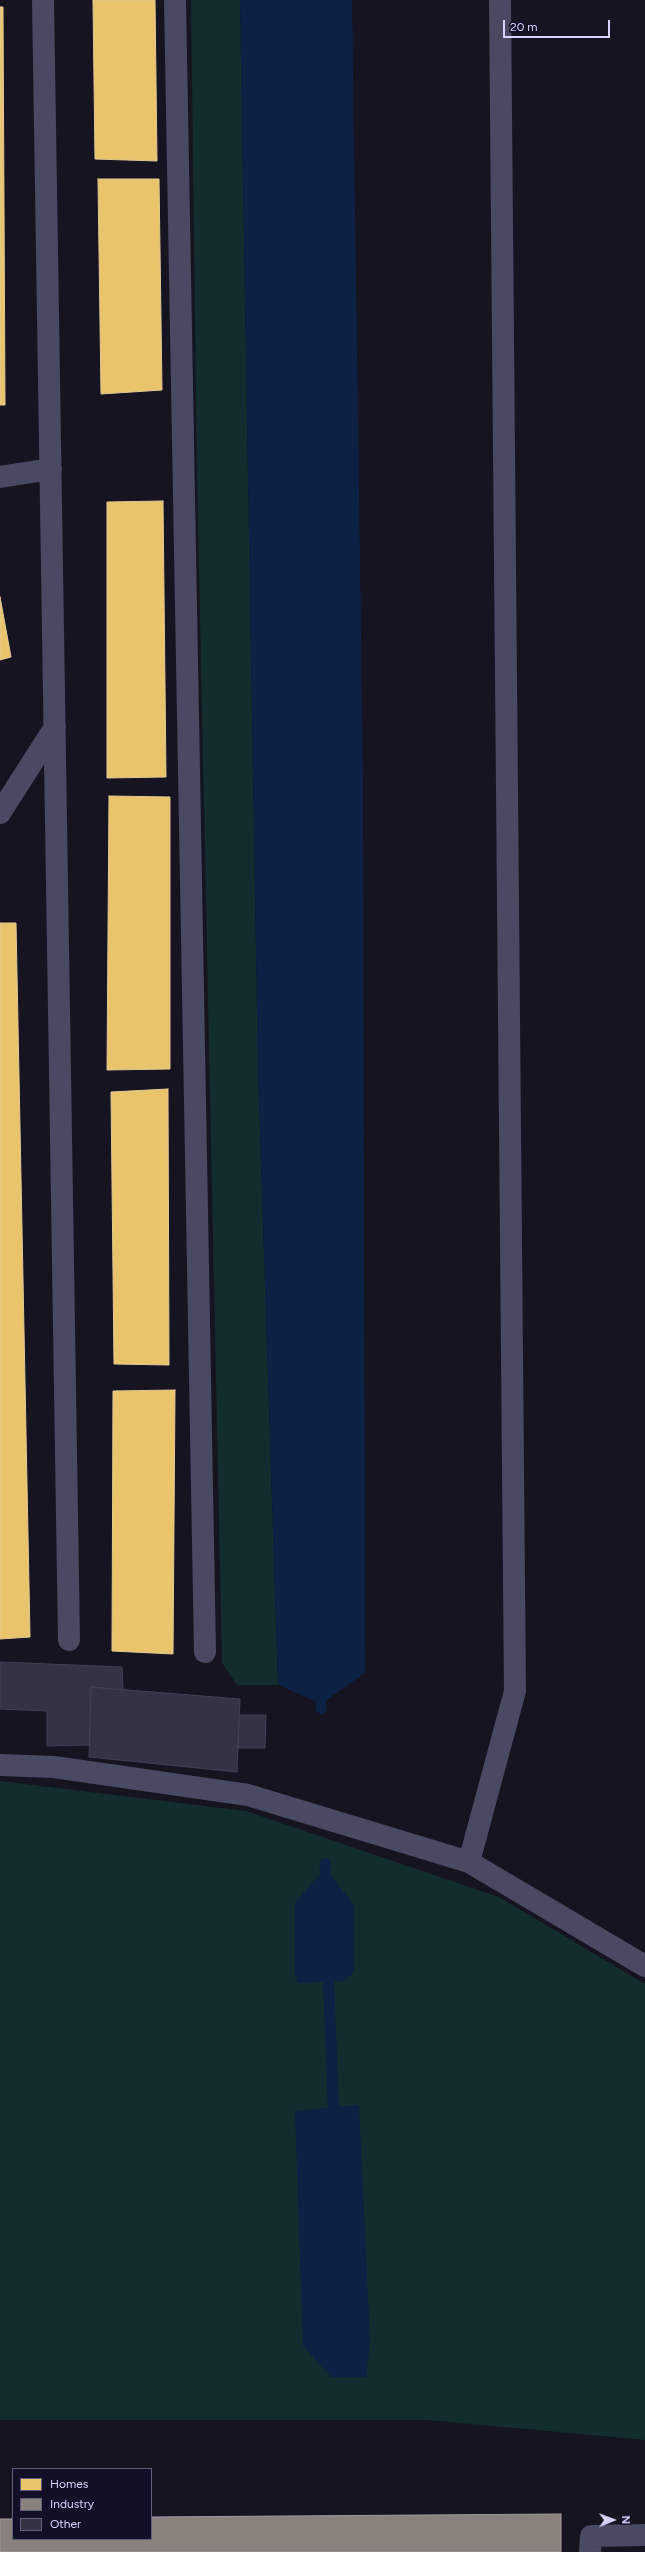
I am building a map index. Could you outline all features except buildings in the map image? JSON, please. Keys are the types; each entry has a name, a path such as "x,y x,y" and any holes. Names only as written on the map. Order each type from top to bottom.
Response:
{"street":[{"path":"43,0 69,1640"},
{"path":"175,0 205,1652"},
{"path":"469,1862 515,1691 500,0"},
{"path":"0,476 51,469"},
{"path":"0,813 55,727"},
{"path":"0,1765 54,1767 248,1795 469,1862 645,1966"},
{"path":"590,2552 591,2536 645,2536"}],"green space":[{"path":"191,0 240,0 258,1068 278,1685 237,1685 222,1663 197,478"},
{"path":"0,1781 246,1811 499,1897 645,1984 645,2440 427,2420 0,2420"}],"water":[{"path":"240,0 352,0 363,773 365,1673 321,1704 278,1685 258,1068"},
{"path":"325,1868 354,1905 354,1972 345,1981 298,1983 295,1976 295,1903"},
{"path":"359,2105 370,2342 366,2377 331,2377 303,2346 295,2111"}],"waterway":[{"path":"321,1690 321,1708"},
{"path":"325,1864 326,1883"},
{"path":"328,1968 334,2121"}]}
